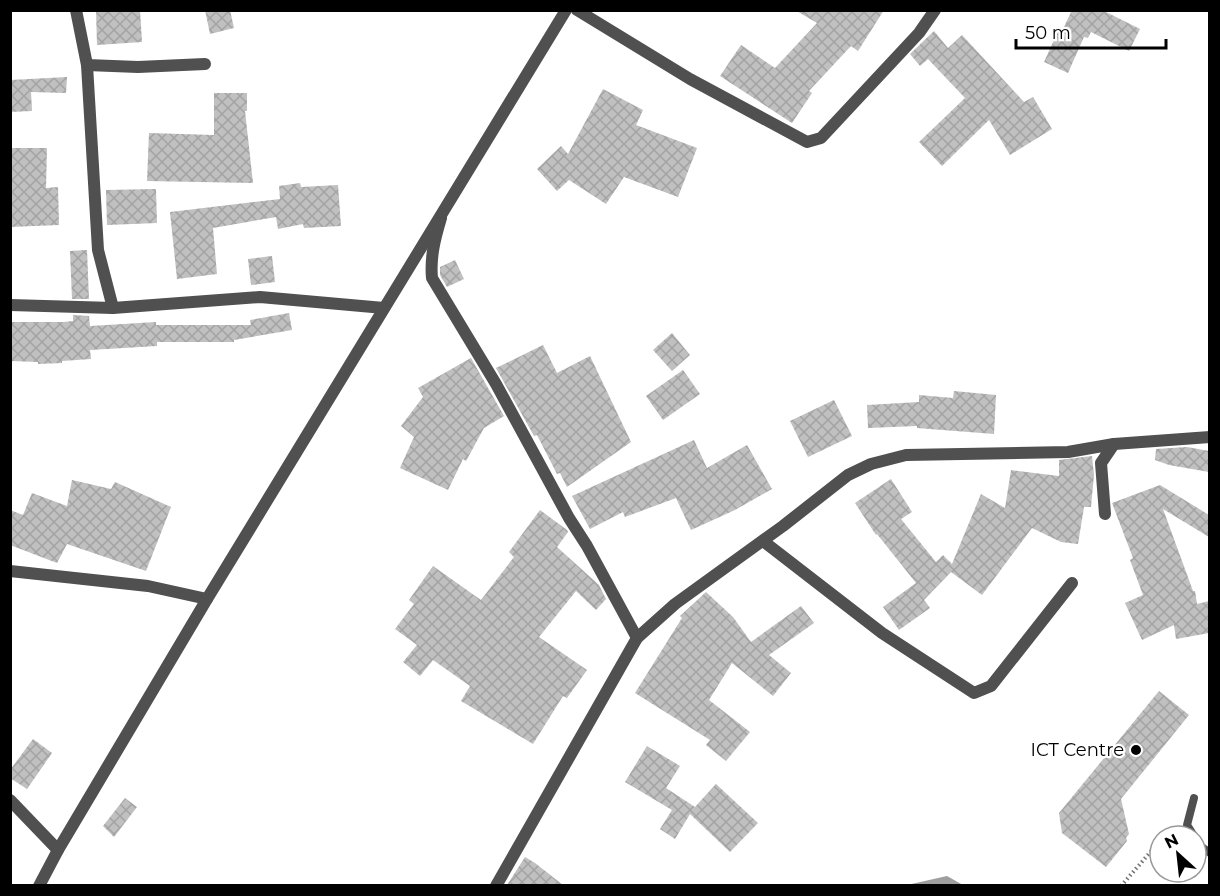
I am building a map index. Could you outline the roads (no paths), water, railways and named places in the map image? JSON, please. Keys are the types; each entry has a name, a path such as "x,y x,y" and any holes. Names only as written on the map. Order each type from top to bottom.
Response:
{"street":[{"path":"76,10 87,65 98,250 113,308"},
{"path":"39,885 207,599 566,10"},
{"path":"577,10 690,79 807,142 821,138 919,33 935,10"},
{"path":"87,65 138,67 205,64"},
{"path":"441,218 433,246 432,278 496,384 557,498 588,546 637,638"},
{"path":"10,305 113,308 260,297 384,308"},
{"path":"496,885 637,638 675,604 763,541 848,475 871,464 906,455 1068,452 1114,444 1209,437"},
{"path":"1105,514 1101,463 1114,444"},
{"path":"763,541 882,633 974,693 990,686 1072,584"},
{"path":"10,571 148,585 207,599"},
{"path":"10,800 58,850"}],"lane":[{"path":"1187,824 1194,798"}],"place":[{"name":"ICT Centre","path":"1136,750"}]}
